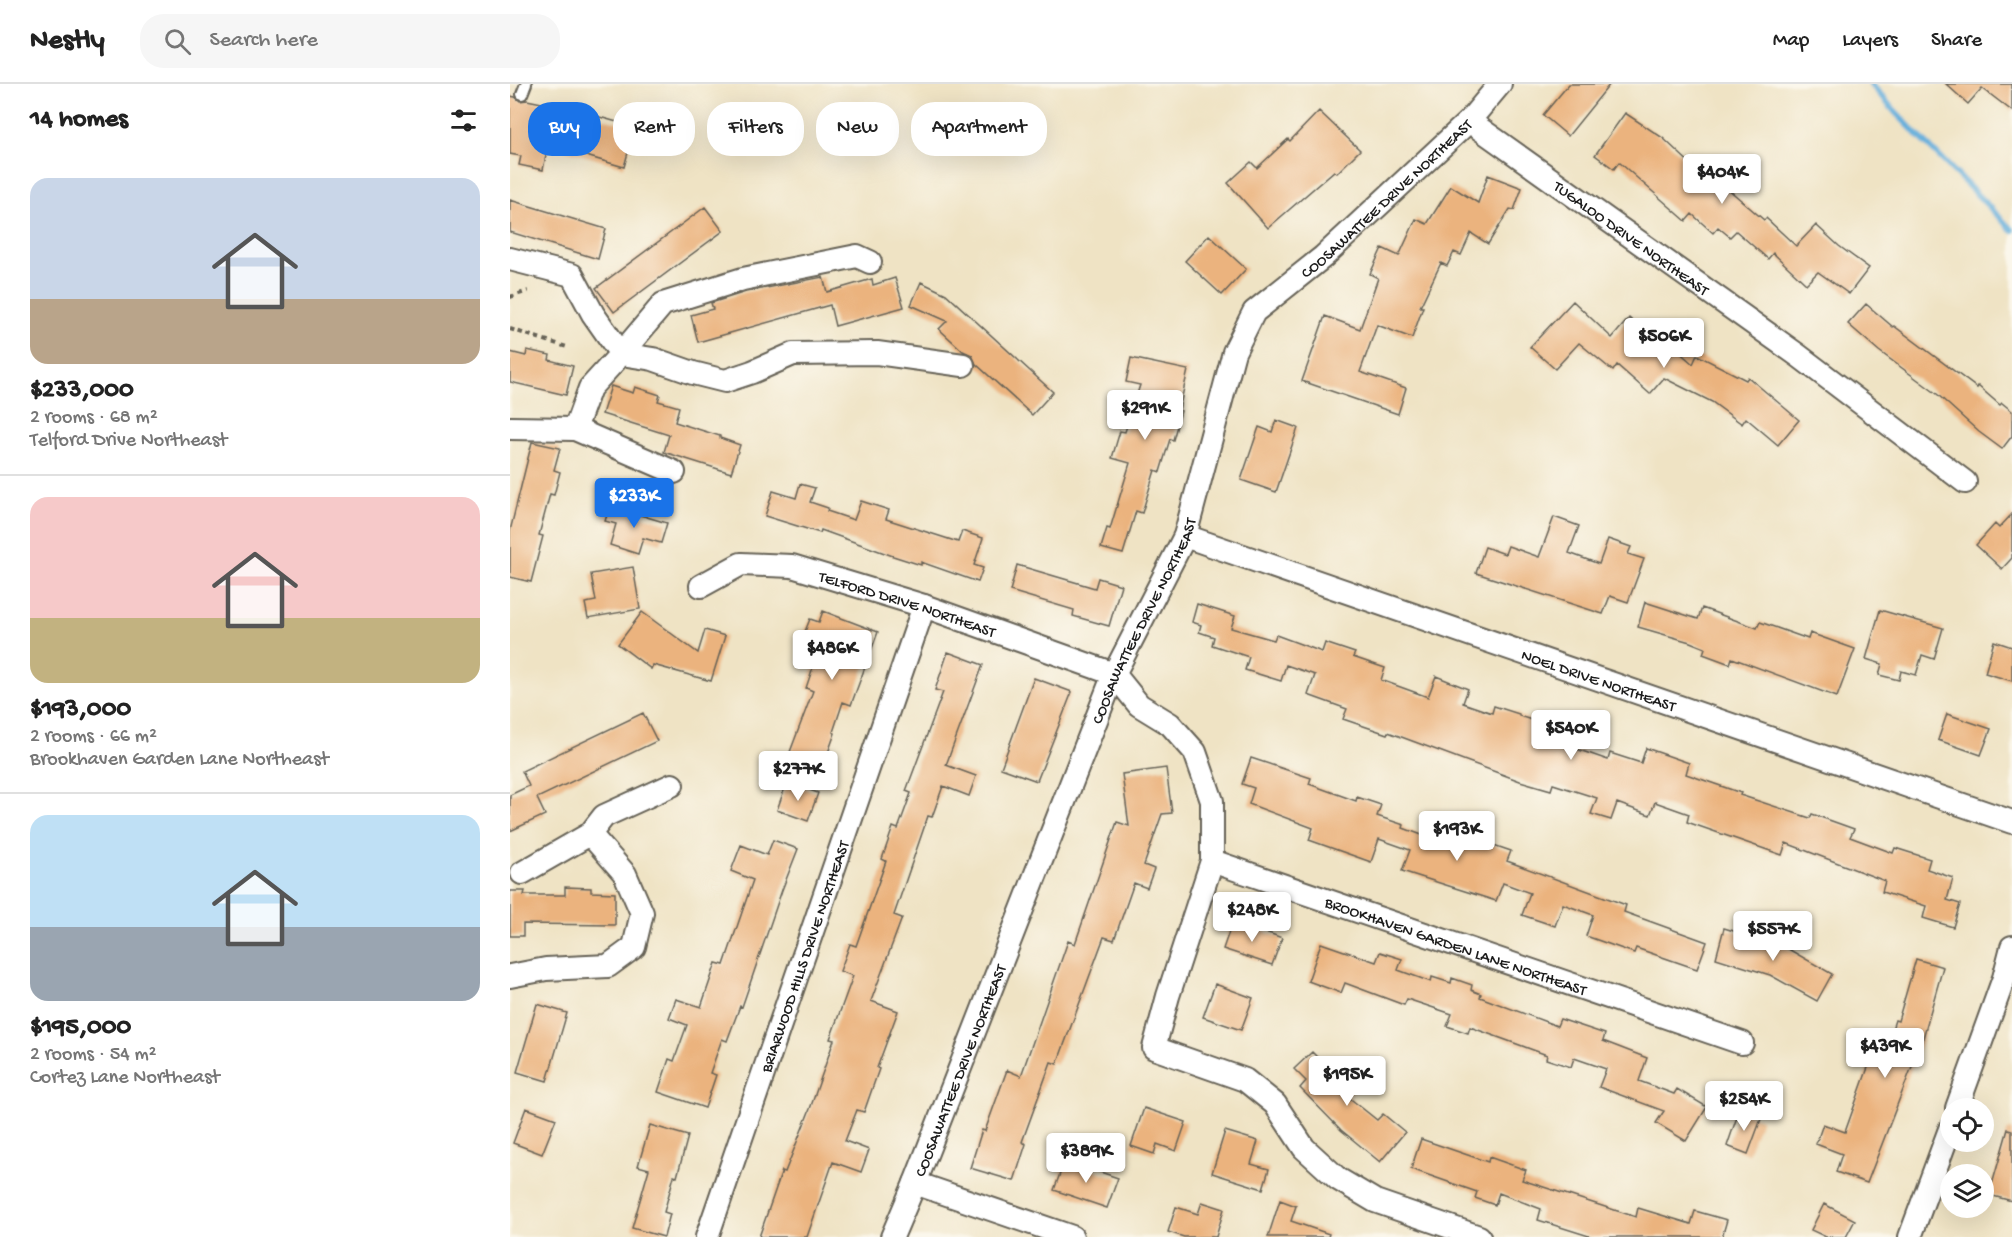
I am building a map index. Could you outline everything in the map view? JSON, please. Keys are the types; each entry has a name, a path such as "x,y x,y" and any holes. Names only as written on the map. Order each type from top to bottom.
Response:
{"street":[{"name":"COOSAWATTEE DRIVE NORTHEAST","path":"892,1237 1114,674 1185,536 1234,352 1254,312 1323,257 1469,121 1500,84"},
{"name":"TUGALOO DRIVE NORTHEAST","path":"1469,121 1799,356 1965,482"},
{"path":"575,429 590,388 663,303 743,279 857,256 870,262"},
{"path":"510,260 572,275 593,314 621,354 653,359 725,381 793,354 878,353 963,365"},
{"path":"510,428 575,429 674,472"},
{"name":"NOEL DRIVE NORTHEAST","path":"1185,536 2012,822"},
{"name":"TELFORD DRIVE NORTHEAST","path":"701,586 741,564 792,566 924,606 1114,674"},
{"name":"BRIARWOOD HILLS DRIVE NORTHEAST","path":"707,1237 924,606"},
{"path":"1114,674 1139,705 1170,724 1195,752 1212,801 1212,861 1168,996 1154,1048 1245,1080 1275,1104 1304,1148 1338,1179 1375,1201 1479,1237"},
{"path":"522,873 590,834 604,816 672,785"},
{"path":"511,979 546,969 608,966 634,947 642,913 625,874 590,834"},
{"name":"BROOKHAVEN GARDEN LANE NORTHEAST","path":"1212,861 1742,1043"},
{"path":"1961,1098 2004,978 2012,947"},
{"path":"1910,1237 1941,1152"},
{"path":"915,1183 1072,1237"}],"path":[{"path":"510,297 529,289 526,298"},
{"path":"510,329 570,348"}],"building":[{"path":"1569,84 1610,84 1568,136 1543,115"},
{"path":"1946,84 2012,84 2012,111 1982,88 1968,104"},
{"path":"510,96 520,101 537,102 528,102 528,156 546,156 543,170 519,165 521,156 510,154"},
{"path":"1319,111 1360,150 1337,173 1334,171 1268,228 1228,183 1251,162 1257,168 1288,139 1290,141"},
{"path":"1625,113 1663,138 1694,167 1699,162 1796,246 1816,225 1839,246 1869,268 1849,294 1818,272 1806,284 1773,253 1768,259 1736,231 1730,237 1718,227 1713,233 1692,214 1686,221 1619,162 1614,169 1595,155"},
{"path":"601,117 613,121 613,156 627,156 624,167 586,156 601,156"},
{"path":"1488,175 1522,188 1514,210 1510,209 1488,244 1471,233 1461,255 1454,252 1447,266 1441,263 1420,307 1423,307 1412,338 1377,325 1360,372 1406,388 1398,414 1302,381 1325,316 1360,329 1378,278 1370,274 1382,248 1399,256 1416,219 1427,224 1451,186 1478,203"},
{"path":"510,200 606,229 598,259 510,232"},
{"path":"705,207 723,231 614,312 596,288"},
{"path":"1209,235 1246,269 1222,295 1185,261"},
{"path":"823,277 827,292 872,279 873,285 895,278 904,307 835,326 830,305 698,342 691,315 713,309 711,303 746,292"},
{"path":"921,282 946,294 1053,392 1032,415 976,364 972,355 963,351 939,329 947,321 911,305"},
{"path":"1573,301 1612,338 1629,318 1654,340 1659,334 1693,364 1697,355 1746,380 1748,377 1799,420 1778,445 1746,418 1742,424 1712,402 1664,378 1650,394 1617,365 1613,371 1579,343 1555,369 1530,347"},
{"path":"1866,304 1893,327 1977,388 1978,386 2000,405 2002,403 2012,411 2012,436 2002,449 1848,324"},
{"path":"527,350 550,355 549,360 573,366 566,395 510,382 510,352 526,356"},
{"path":"1131,358 1188,370 1173,440 1170,439 1160,472 1155,470 1142,513 1136,511 1123,554 1101,548 1107,528 1110,529 1130,463 1112,458 1120,431 1125,432 1140,385 1126,382"},
{"path":"611,386 633,393 635,387 660,395 658,401 679,407 675,422 720,436 720,438 740,445 731,473 664,452 669,435 602,414"},
{"path":"1276,420 1298,428 1276,492 1241,480 1259,427 1272,432"},
{"path":"532,442 560,448 554,470 560,472 554,495 550,494 539,535 543,536 531,582 510,577 510,531"},
{"path":"800,484 815,488 810,502 828,508 827,511 854,520 861,501 889,510 886,519 958,542 962,531 983,538 974,565 983,568 978,582 921,562 921,565 893,556 821,530 820,533 765,516 773,491 796,498"},
{"path":"610,506 667,523 661,543 643,538 638,554 610,545 616,524 605,521"},
{"path":"2012,514 2012,558 2002,569 1976,545 1995,524 1999,528"},
{"path":"1554,517 1579,526 1569,553 1599,564 1608,539 1631,547 1628,554 1644,559 1628,602 1610,596 1603,614 1476,573 1485,547 1505,554 1508,546 1539,557"},
{"path":"1017,565 1095,588 1098,578 1121,585 1109,626 1073,616 1074,610 1010,591"},
{"path":"633,567 640,609 588,618 585,603 596,601 591,574"},
{"path":"1645,602 1698,619 1702,608 1757,628 1760,622 1808,639 1810,633 1855,649 1837,697 1732,658 1730,664 1703,654 1705,648 1638,627"},
{"path":"1197,604 1235,616 1231,628 1274,640 1276,635 1322,652 1325,643 1355,653 1353,657 1385,668 1381,680 1428,697 1436,676 1468,689 1463,703 1492,713 1494,706 1569,732 1565,745 1608,760 1610,753 1641,763 1646,748 1689,763 1686,774 1810,818 1812,814 1854,829 1850,837 1893,853 1895,848 1930,859 1927,869 1953,878 1947,900 1960,904 1953,927 1923,918 1926,906 1882,892 1885,881 1786,843 1782,855 1687,822 1689,814 1655,802 1650,815 1617,803 1611,820 1591,814 1597,798 1553,784 1551,790 1520,781 1388,732 1387,734 1343,719 1347,709 1308,695 1315,675 1286,665 1281,681 1245,670 1249,657 1212,645 1214,637 1199,632 1201,625 1192,622"},
{"path":"1880,610 1943,628 1934,659 1922,655 1916,675 1901,671 1899,680 1879,675 1882,664 1866,659"},
{"path":"823,611 878,632 851,705 843,702 824,764 790,752 813,691 806,688 822,640 804,634 810,619 819,622"},
{"path":"642,612 698,653 705,630 725,636 711,681 653,665 651,669 618,644"},
{"path":"1994,641 2012,647 2012,681 1985,673"},
{"path":"948,652 983,665 946,765 976,776 969,796 943,786 932,817 928,816 894,915 902,918 871,1001 898,1011 864,1112 857,1110 845,1141 869,1150 861,1172 833,1162 807,1237 759,1237 782,1171 785,1172 810,1109 834,1040 830,1039 853,976 840,971 850,944 856,946 886,861 882,859 893,827 898,829 911,793 906,791 943,692 935,690"},
{"path":"1034,678 1072,692 1037,781 1001,768"},
{"path":"643,713 657,741 537,798 545,815 510,831 510,795 529,786 522,771"},
{"path":"1947,714 1991,729 1981,755 1938,740"},
{"path":"1251,758 1311,778 1309,784 1356,801 1357,797 1381,805 1377,816 1404,825 1403,828 1430,838 1434,828 1511,851 1507,861 1626,905 1624,912 1707,942 1697,969 1636,948 1634,953 1586,936 1593,915 1563,904 1555,926 1522,915 1530,893 1503,883 1496,901 1402,871 1410,850 1379,839 1371,862 1309,840 1313,828 1249,804 1254,788 1242,784"},
{"path":"1166,768 1172,813 1162,814 1144,865 1154,869 1147,888 1134,883 1114,940 1104,937 1057,1064 1051,1062 1022,1142 1026,1144 1014,1181 970,1168 982,1130 985,1131 1007,1070 1021,1076 1068,941 1075,944 1117,822 1129,826 1122,774"},
{"path":"787,782 818,793 808,821 777,810"},
{"path":"773,840 798,849 742,1007 740,1006 727,1041 722,1039 710,1073 716,1075 705,1108 658,1092 669,1059 674,1061 687,1025 669,1018 676,999 701,1007 716,963 724,965 753,880 731,871 741,845 767,855"},
{"path":"565,887 591,888 591,892 615,893 615,925 523,924 523,936 510,936 510,891 525,891 524,895 565,895"},
{"path":"1233,920 1282,938 1272,965 1223,949"},
{"path":"1724,928 1783,946 1832,974 1817,1001 1770,975 1716,958"},
{"path":"1321,943 1376,962 1380,952 1402,959 1398,970 1431,982 1432,977 1451,983 1452,978 1472,985 1471,990 1481,994 1480,997 1557,1026 1560,1019 1605,1034 1603,1041 1647,1058 1639,1081 1674,1094 1677,1089 1707,1107 1686,1141 1656,1123 1664,1111 1599,1087 1606,1069 1574,1058 1571,1067 1546,1059 1547,1055 1470,1027 1468,1033 1447,1026 1452,1014 1407,999 1404,1005 1345,983 1341,993 1308,981"},
{"path":"1916,959 1943,967 1923,1038 1867,1183 1836,1172 1842,1154 1816,1144 1823,1124 1845,1132 1871,1059 1867,1058 1875,1037 1888,1042 1895,1020 1898,1021"},
{"path":"1215,984 1253,998 1241,1030 1203,1017"},
{"path":"537,1004 567,1013 547,1081 517,1072"},
{"path":"1312,1052 1327,1067 1333,1062 1357,1086 1347,1096 1377,1120 1383,1114 1405,1132 1380,1162 1341,1130 1300,1088 1306,1081 1294,1069"},
{"path":"526,1108 556,1119 542,1154 513,1143"},
{"path":"1144,1108 1186,1122 1176,1151 1157,1144 1154,1154 1131,1146"},
{"path":"1739,1111 1761,1119 1748,1154 1727,1146"},
{"path":"650,1125 688,1136 677,1177 674,1176 664,1212 670,1214 664,1237 632,1228 649,1169 638,1166"},
{"path":"2008,1129 2012,1130 2012,1201 1994,1196 1994,1178"},
{"path":"1225,1131 1258,1141 1251,1164 1269,1169 1263,1189 1212,1173"},
{"path":"1421,1139 1488,1162 1489,1157 1526,1170 1522,1180 1636,1217 1638,1208 1691,1224 1695,1211 1727,1220 1722,1237 1592,1237 1538,1220 1541,1209 1499,1193 1495,1205 1475,1198 1477,1192 1411,1169"},
{"path":"1065,1160 1118,1178 1107,1208 1054,1190"},
{"path":"1280,1200 1296,1206 1291,1221 1329,1234 1328,1237 1268,1237"},
{"path":"1202,1202 1224,1209 1216,1237 1184,1237 1168,1232 1176,1207 1198,1214"},
{"path":"1824,1204 1855,1220 1846,1237 1826,1237 1811,1230"}],"waterway":[{"path":"1871,84 1897,114 2012,230"}]}
